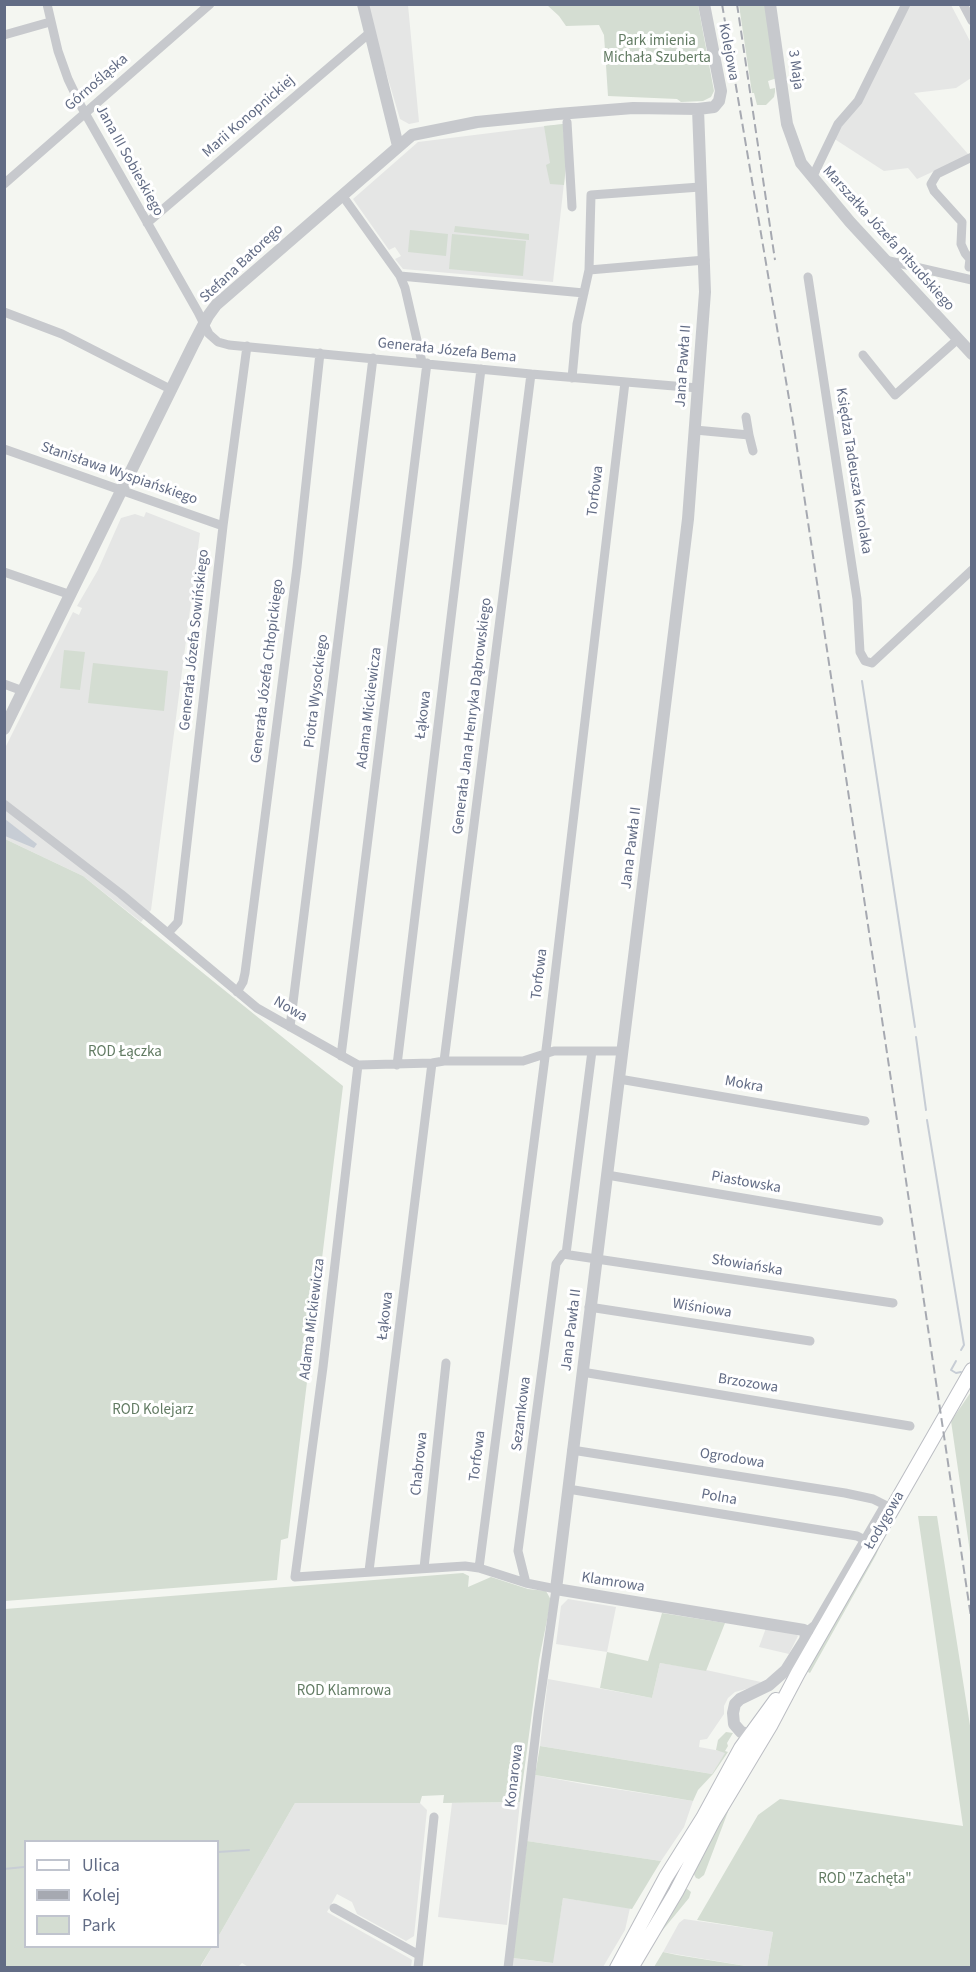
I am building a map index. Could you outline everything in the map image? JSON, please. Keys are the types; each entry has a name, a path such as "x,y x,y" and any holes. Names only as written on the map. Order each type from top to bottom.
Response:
{"main road":[{"name":"Łodygowa","path":"617,1968 666,1877 755,1738 783,1689 798,1673 972,1370"},
{"name":"Łodygowa","path":"631,1968 672,1899 755,1738"}],"street":[{"name":"Jana III Sobieskiego","path":"47,4 50,22 68,80 204,324"},
{"name":"Górnośląska","path":"4,184 210,4"},
{"path":"363,4 398,146"},
{"name":"Kolejowa","path":"704,4 721,91 717,105"},
{"name":"3 Maja","path":"770,4 791,139"},
{"path":"812,178 838,124 858,101 906,4"},
{"path":"963,4 972,21"},
{"path":"4,34 50,22"},
{"name":"Marii Konopnickiej","path":"147,223 363,38 371,35"},
{"name":"Stefana Batorego","path":"4,729 204,324 216,305 415,133 477,122 621,108 698,109 712,108 717,105"},
{"name":"Jana Pawła II","path":"556,1589 688,519 705,292 698,109"},
{"path":"567,122 572,207"},
{"name":"Marszałka Józefa Piłsudskiego","path":"791,139 801,163 812,178 972,354"},
{"path":"969,267 970,259 961,244 962,222 934,191 931,184 938,174 972,158"},
{"path":"572,378 577,324 590,270 591,195 700,187"},
{"name":"Adama Mickiewicza","path":"341,1056 424,363 400,276 342,195"},
{"path":"590,270 705,260"},
{"path":"885,260 972,280"},
{"path":"400,276 584,293"},
{"name":"Księdza Tadeusza Karolaka","path":"808,277 857,599 860,652 865,662 872,663 972,570"},
{"path":"4,312 62,334 172,390"},
{"name":"Generała Józefa Bema","path":"204,324 209,334 224,344 698,388"},
{"path":"863,355 895,395 958,339"},
{"name":"Generała Józefa Sowińskiego","path":"168,933 178,920 223,526 247,345"},
{"name":"Generała Józefa Chłopickiego","path":"237,992 243,982 297,567 320,353"},
{"name":"Piotra Wysockiego","path":"290,1028 373,358"},
{"name":"Łąkowa","path":"397,1065 481,369"},
{"name":"Generała Jana Henryka Dąbrowskiego","path":"444,1061 531,374"},
{"name":"Torfowa","path":"478,1568 544,1054 625,382"},
{"path":"746,417 753,451"},
{"path":"695,430 749,435"},
{"name":"Stanisława Wyspiańskiego","path":"4,449 223,526"},
{"path":"4,572 72,595"},
{"path":"4,684 23,691"},
{"name":"Nowa","path":"4,804 168,933 258,1008 358,1065 397,1065 444,1061 524,1061 554,1051 622,1051"},
{"name":"Sezamkowa","path":"526,1583 518,1551 556,1264 560,1256 566,1254 592,1051"},
{"name":"Łąkowa","path":"369,1571 432,1063"},
{"name":"Adama Mickiewicza","path":"295,1577 323,1366 358,1065"},
{"name":"Mokra","path":"619,1079 865,1121"},
{"name":"Piastowska","path":"607,1175 879,1221"},
{"path":"566,1254 596,1258"},
{"name":"Słowiańska","path":"596,1258 893,1303"},
{"name":"Wiśniowa","path":"589,1307 810,1341"},
{"name":"Chabrowa","path":"424,1568 446,1363"},
{"name":"Brzozowa","path":"582,1372 910,1426"},
{"name":"Ogrodowa","path":"572,1450 873,1499 885,1506 865,1540"},
{"name":"Polna","path":"568,1489 865,1540"},
{"path":"755,1738 738,1729 733,1710 737,1701 769,1684 786,1670 805,1640 805,1633 815,1625 865,1540"},
{"name":"Klamrowa","path":"295,1577 465,1566 556,1589 799,1629 805,1633"},
{"name":"Konarowa","path":"508,1968 536,1725 556,1589"},
{"path":"418,1968 434,1817"},
{"path":"334,1908 419,1955"}],"shaded area":[{"path":"366,5 408,5 419,122 409,124 400,119"},
{"path":"908,5 951,5 971,43 971,78 956,88 914,93 969,155 917,179 908,168 884,171 833,138 857,104"},
{"path":"563,124 566,165 553,282 403,269 395,259 401,256 395,247 389,250 353,199 418,142"},
{"path":"146,512 200,533 151,910 141,922 83,876 5,839 4,750 73,612 79,615 82,608 77,606 98,570 121,518 135,514 144,517"},
{"path":"5,819 37,844 34,848 5,836"},
{"path":"568,1599 616,1607 607,1652 556,1644 561,1606"},
{"path":"766,1628 795,1633 798,1636 789,1654 759,1647"},
{"path":"660,1663 761,1682 735,1692 728,1698 724,1706 724,1714 707,1739 700,1740 699,1747 726,1752 712,1774 540,1746 548,1679 652,1698"},
{"path":"535,1775 693,1801 684,1827 661,1861 527,1841"},
{"path":"520,1802 507,1925 438,1917 452,1803"},
{"path":"295,1803 420,1803 427,1810 414,1936 406,1941 357,1914 352,1902 337,1894 327,1912 409,1958 412,1960 411,1967 250,1968 242,1963 238,1967 200,1968 211,1948 219,1948 219,1935"},
{"path":"563,1898 630,1908 625,1930 603,1967 512,1968 513,1958 552,1963"},
{"path":"684,1919 773,1932 767,1967 752,1967 663,1952 679,1923"}],"green space":[{"name":"Park imienia Michała Szuberta","path":"547,5 698,5 714,91 711,97 703,101 681,102 677,99 608,96 604,35 599,25 566,26"},
{"path":"739,5 766,5 777,78 768,81 770,89 775,88 775,92 774,97 766,105 757,105 754,93 752,93"},
{"path":"563,124 566,165 564,185 550,184 546,165 550,163 544,126"},
{"path":"455,226 529,234 529,240 454,232"},
{"path":"410,230 448,234 446,256 408,252"},
{"path":"452,234 526,241 523,276 449,269"},
{"path":"64,650 85,652 80,690 60,688"},
{"path":"93,663 168,671 164,711 88,703"},
{"path":"5,839 83,876 343,1086 288,1538 281,1540 277,1580 5,1601"},
{"path":"971,1392 971,1559 951,1421"},
{"path":"895,1515 876,1555 810,1673 808,1672 814,1656"},
{"name":"ROD \"Zachęta\"","path":"918,1516 937,1516 971,1732 971,1967 767,1967 773,1932 697,1920 758,1815 780,1799 963,1826"},
{"name":"ROD Klamrowa","path":"463,1573 469,1576 468,1587 491,1577 528,1589 546,1591 551,1600 539,1660 520,1802 443,1803 444,1795 422,1796 420,1803 295,1803 219,1935 219,1840 24,1840 24,1948 211,1948 200,1967 5,1967 5,1609"},
{"path":"662,1613 725,1623 706,1671 660,1663 652,1698 600,1688 607,1652 648,1661"},
{"path":"774,1731 729,1809 704,1875 699,1879 696,1878 692,1871 693,1865"},
{"path":"726,1732 733,1733 727,1743 725,1751 728,1752 713,1774 698,1790 693,1801 535,1775 540,1746 712,1774 725,1753 716,1750 718,1740"},
{"path":"527,1841 661,1861 632,1909 563,1898 553,1963 513,1958"},
{"path":"686,1888 691,1892 689,1898 657,1937"},
{"path":"663,1952 677,1955 752,1967 654,1967"}],"waterway":[{"path":"862,681 915,1027"},
{"path":"916,1037 926,1110"},
{"path":"927,1120 964,1345 961,1350"},
{"path":"956,1361 951,1370 956,1373 961,1372"},
{"path":"219,1852 249,1850"},
{"path":"4,1869 24,1867"}],"railway":[{"path":"722,4 794,428 972,1624"},
{"path":"737,4 775,260"}],"park label":[{"name":"ROD Łączka","path":"125,1053"},
{"name":"ROD Kolejarz","path":"153,1411"}]}
